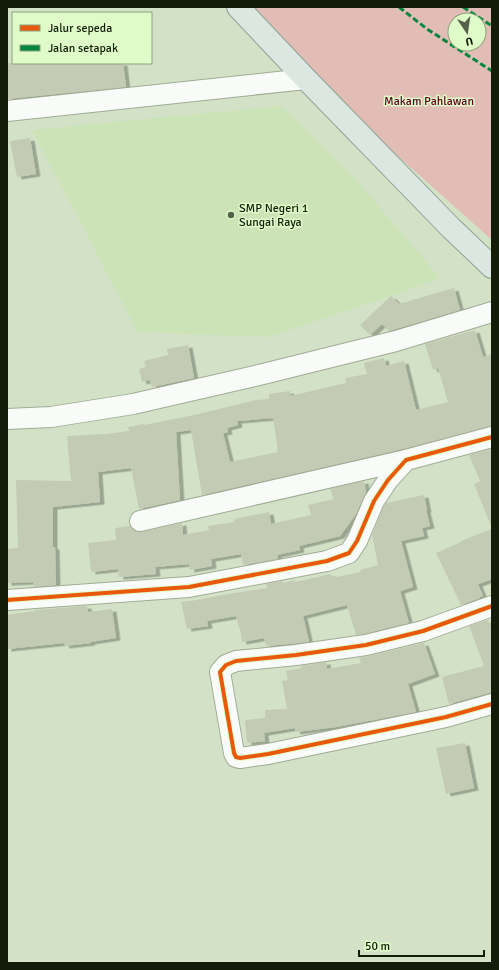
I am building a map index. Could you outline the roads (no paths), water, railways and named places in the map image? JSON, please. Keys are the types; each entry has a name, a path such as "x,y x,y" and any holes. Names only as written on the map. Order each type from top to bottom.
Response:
{"main road":[{"path":"238,7 306,80 451,228 492,267"}],"street":[{"path":"7,111 306,80"},
{"path":"7,419 51,417 140,402 259,375 396,341 492,312"},
{"path":"140,521 406,460 492,437"},
{"path":"7,600 189,587 327,561 349,552 357,541 374,501 388,480 406,460"},
{"path":"492,606 416,633 366,645 296,655 236,661 226,665 220,672 234,753 240,758 268,754 446,717 492,704"}],"place":[{"name":"SMP Negeri 1 Sungai Raya","path":"231,215"}],"park label":[{"name":"Makam Pahlawan","path":"429,101"}]}
